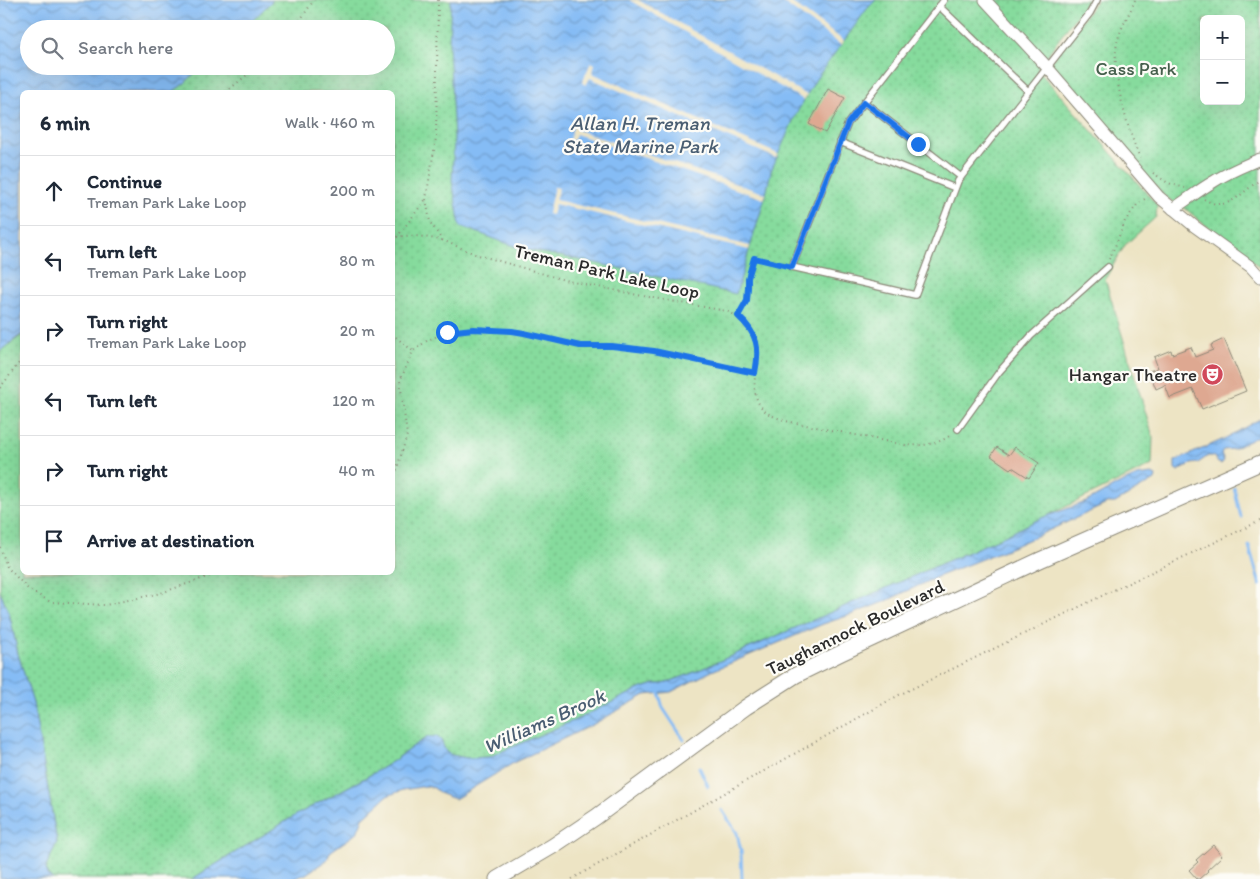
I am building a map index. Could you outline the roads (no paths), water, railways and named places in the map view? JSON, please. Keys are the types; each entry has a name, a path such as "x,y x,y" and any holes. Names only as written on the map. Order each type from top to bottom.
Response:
{"main road":[{"name":"Taughannock Boulevard","path":"497,879 553,846 596,817 746,707 804,671 1040,560 1260,463"}],"street":[{"path":"985,0 1047,67 1159,197 1194,226 1251,267 1260,277"},
{"path":"1173,208 1212,182 1260,159"}],"lane":[{"path":"944,0 848,123 792,267 915,295 958,181 1090,13 1097,0"},
{"path":"939,6 1028,91"},
{"path":"864,102 961,177"},
{"path":"840,142 955,188"},
{"path":"958,429 999,372 1031,336 1108,267"}],"water":[{"path":"0,0 273,0 253,20 20,20 20,75 193,75 175,90 20,90 20,336 0,351"},
{"name":"Allan H. Treman State Marine Park","path":"451,0 876,0 867,9 816,79 795,116 771,171 736,294 519,248 460,226 452,180 454,138 449,45"},
{"path":"1260,419 1260,435 1233,449 1223,450 1221,453 1224,461 1221,464 1213,456 1208,456 1198,463 1191,464 1178,471 1176,470 1175,461 1224,439"},
{"path":"1152,474 1156,476 1155,480 1115,503 1109,503 1017,545 939,576 886,601 823,624 712,671 671,692 645,695 594,724 515,762 455,799 426,786 403,790 387,796 363,818 357,833 330,852 327,860 306,874 293,879 192,879 296,815 372,774 428,737 436,736 441,740 446,752 452,755 467,758 489,757 580,718 639,689 655,684 663,684 690,674 1007,535 1041,518 1086,502 1137,476"},
{"path":"0,592 9,612 18,654 33,703 57,842 46,867 47,875 53,879 0,879"}],"waterway":[{"path":"1234,488 1241,517"},
{"path":"1249,546 1260,585"},
{"name":"Williams Brook","path":"658,690 663,708 684,740"},
{"name":"Williams Brook","path":"699,767 708,786"},
{"name":"Williams Brook","path":"722,810 737,833 741,851 742,879"}],"place":[{"name":"Hangar Theatre","path":"1213,374"}],"park label":[{"name":"Cass Park","path":"1136,68"}]}
